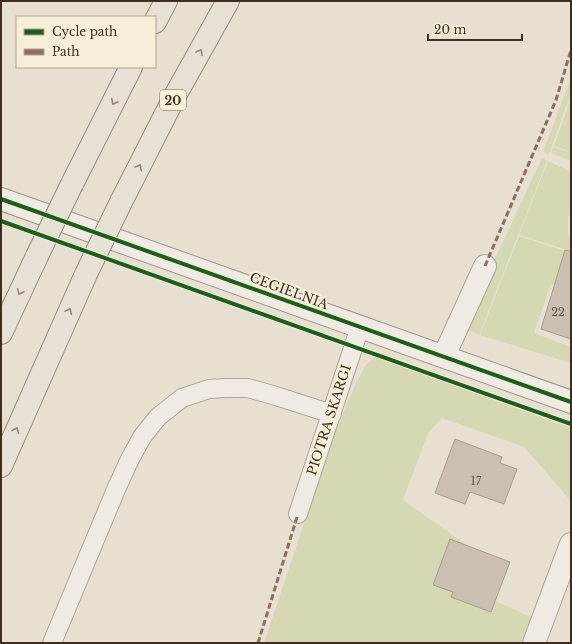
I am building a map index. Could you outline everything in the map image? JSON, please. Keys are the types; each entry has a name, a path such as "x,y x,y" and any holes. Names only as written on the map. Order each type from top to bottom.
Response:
{"main road":[{"path":"156,20 166,1"},
{"name":"20","path":"1,466 86,274 121,202 176,94 228,1"},
{"path":"1,334 36,256 130,68"}],"street":[{"name":"CEGIELNIA","path":"1,199 571,402"},
{"path":"444,356 485,266"},
{"path":"534,643 571,544"}],"lane":[{"name":"PIOTRA SKARGI","path":"298,514 360,327"},
{"path":"52,643 130,459 142,437 158,417 182,398 209,389 227,388 248,388 332,414"}],"green space":[{"path":"571,78 571,93 549,154 543,152"},
{"path":"571,98 571,152 554,146"},
{"path":"553,147 571,153 571,161 551,153"},
{"path":"542,158 547,161 479,335 463,327"},
{"path":"548,161 571,172 571,209 568,219 568,235 571,237 571,251 519,235"},
{"path":"519,236 571,253 571,291 551,284 534,333 571,347 571,363 480,335"},
{"path":"375,357 571,428 571,501 524,447 442,418 428,433 403,500 482,556 480,594 531,617 521,643 264,643 333,437 356,383 366,365"}],"building":[{"path":"565,250 571,251 571,339 541,329"},
{"path":"455,439 502,457 500,463 517,469 504,504 470,492 465,504 435,493"},
{"path":"450,539 510,562 491,612 451,597 453,592 433,585"}],"marked path":[{"path":"485,266 556,100 571,50"},
{"path":"258,643 298,514"}],"cycle path":[{"path":"1,199 571,402"},
{"path":"1,221 571,424"}]}
